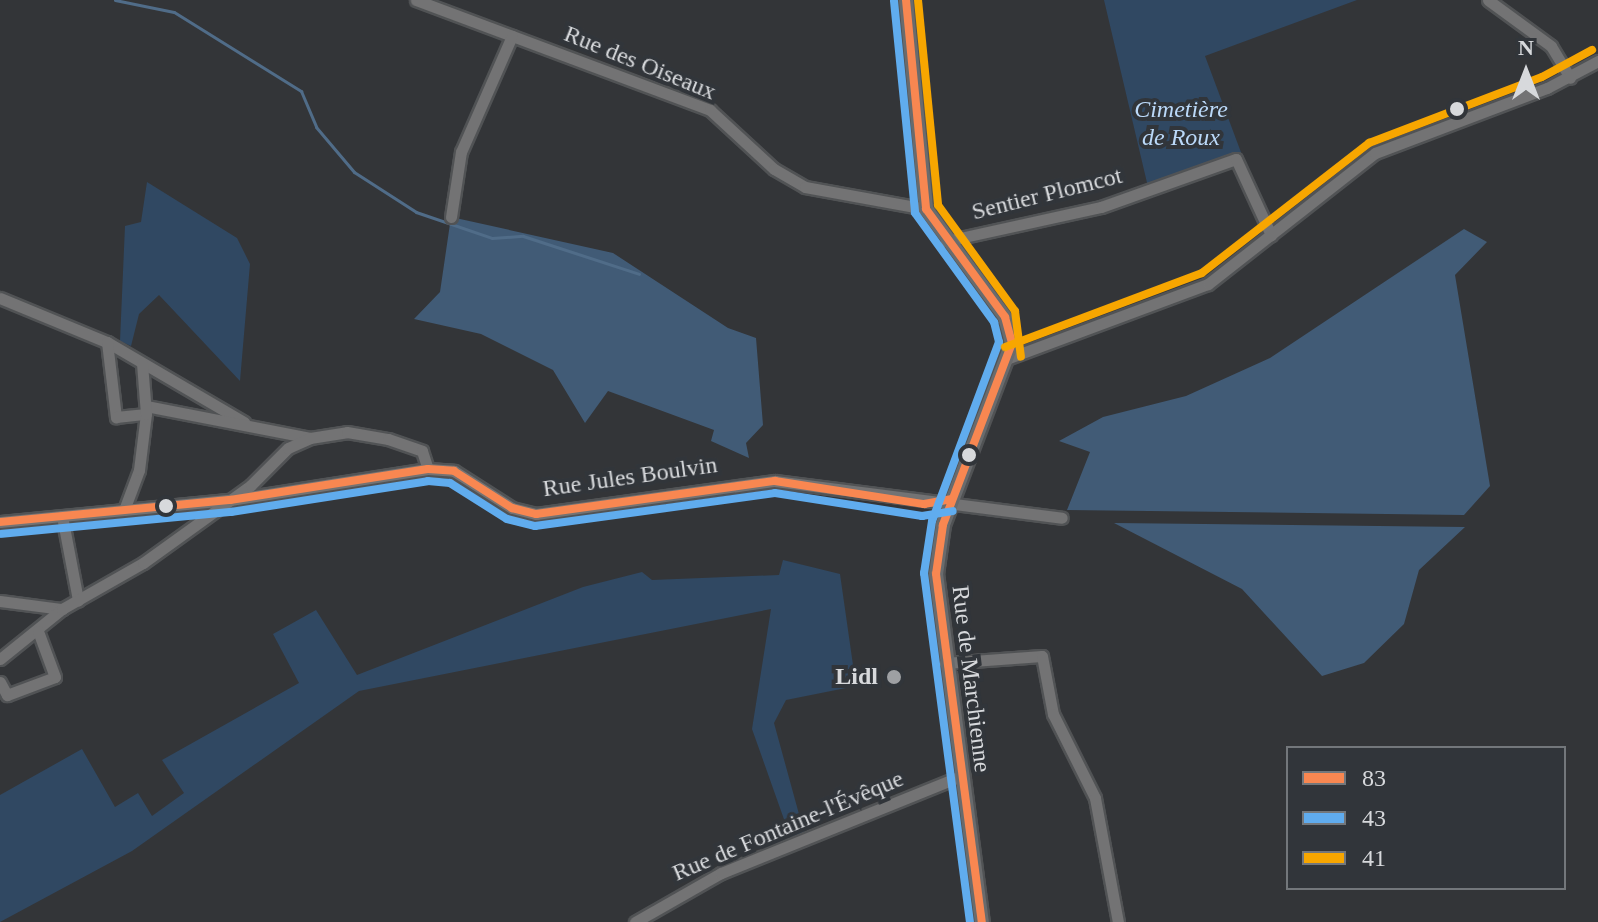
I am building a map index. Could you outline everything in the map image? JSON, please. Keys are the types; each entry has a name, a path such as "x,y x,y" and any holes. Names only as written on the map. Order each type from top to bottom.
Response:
{"main road":[{"path":"906,0 926,209 946,241 1005,317 1009,358"},
{"name":"Rue de Marchienne","path":"982,922 945,663 936,574 951,499 1009,358"}],"street":[{"name":"Rue des Oiseaux","path":"416,0 710,110 774,169 805,187 926,209"},
{"path":"1488,0 1551,46 1570,78"},
{"path":"451,217 461,152 512,36"},
{"path":"1009,358 1208,284 1271,235 1334,179 1375,153 1570,78 1598,61"},
{"name":"Sentier Plomcot","path":"946,241 1101,207 1236,159 1244,168 1271,235"},
{"path":"0,298 107,342 244,422"},
{"path":"107,342 116,417 146,410 244,422 310,438"},
{"path":"124,510 139,470 146,410 142,363"},
{"path":"0,659 62,609 143,563 230,500 288,448 310,438 347,432 388,439 422,451 428,469"},
{"name":"Rue Jules Boulvin","path":"0,522 230,500 428,469 454,471 512,508 536,514 775,481 924,504 951,499 1062,518"},
{"path":"62,516 78,600"},
{"path":"0,601 62,609"},
{"path":"0,682 7,695 55,677 38,631"},
{"path":"945,663 1042,656 1053,714 1095,798 1118,922"},
{"name":"Rue de Fontaine-l'Évêque","path":"635,922 721,873 961,776"}],"green space":[{"name":"Cimetière de Roux","path":"1104,0 1357,0 1205,56 1242,155 1148,187"},
{"path":"147,182 237,238 250,264 240,381 159,295 139,314 131,346 120,341 125,226 141,222"},
{"path":"783,560 840,574 856,686 786,700 774,723 805,836 791,839 752,729 771,609 359,691 132,851 0,922 0,795 82,749 115,807 138,793 152,816 184,793 162,760 299,683 273,634 316,610 357,675 583,587 642,572 652,580 779,575"}],"shaded area":[{"path":"451,217 613,253 728,328 756,338 763,425 746,443 749,458 711,441 714,430 608,391 585,423 553,370 481,334 414,319 440,292"},
{"path":"1464,229 1487,242 1455,275 1490,486 1464,515 1067,510 1090,452 1059,441 1103,417 1186,396 1270,358"},
{"path":"1114,523 1465,527 1419,570 1404,624 1364,663 1322,676 1242,589"}],"waterway":[{"path":"115,0 174,12 301,91 316,127 354,172 416,212 492,238 523,236 639,274"}],"transit line":[{"name":"83","path":"906,0 926,209 1005,317 1012,343 943,525 936,574 982,922"},
{"name":"41","path":"918,0 938,205 1015,311 1021,357"},
{"name":"43","path":"894,1 915,213 994,322 999,342 932,521 924,573 970,922"},
{"name":"41","path":"1005,347 1202,273 1369,143 1542,77 1592,50"},
{"name":"83","path":"0,522 230,500 428,469 454,471 512,508 536,514 775,481 924,504 951,499"},
{"name":"43","path":"1,534 231,512 428,481 450,483 507,519 535,526 775,493 922,516 953,511"}],"place":[{"name":"Lidl","path":"894,677"}]}
